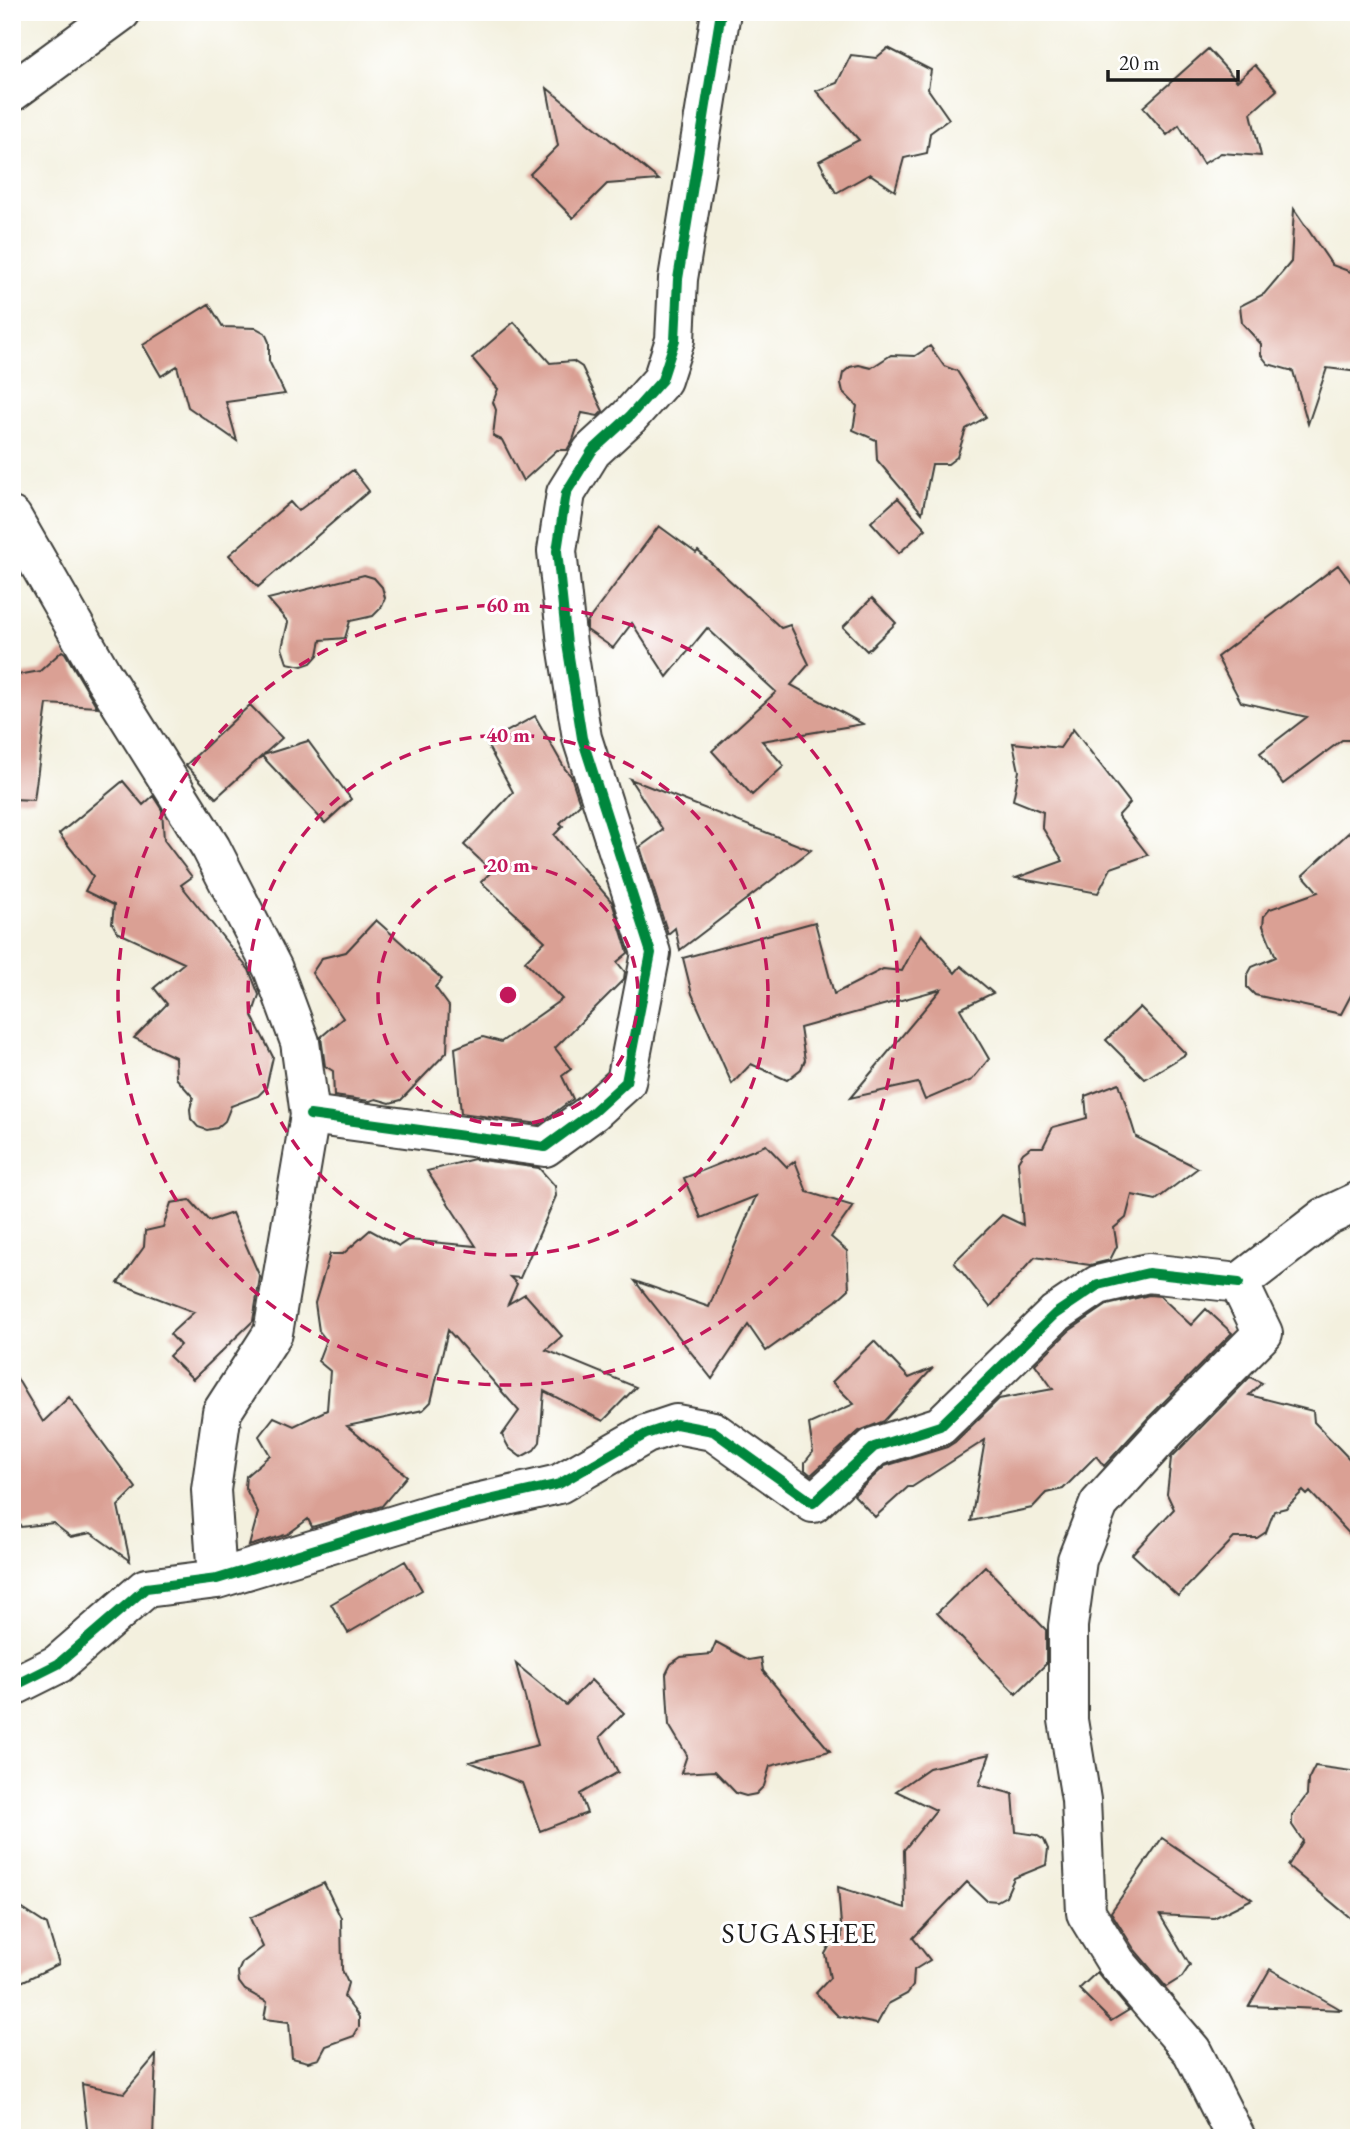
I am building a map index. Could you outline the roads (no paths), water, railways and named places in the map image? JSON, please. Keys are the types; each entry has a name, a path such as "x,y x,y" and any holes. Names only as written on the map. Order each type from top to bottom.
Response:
{"street":[{"path":"12,92 121,12"},
{"path":"310,1115 545,1147 593,1112 626,1082 651,953 582,738 567,644 557,551 566,493 592,451 629,417 662,380 675,340 678,279 721,12"},
{"path":"12,517 102,674 211,848 273,969 300,1042 310,1115 273,1333 222,1412 211,1490 217,1579"},
{"path":"12,1687 58,1664 146,1588 217,1579 437,1512 559,1484 646,1434 676,1424 713,1431 813,1503 874,1447 940,1426 1055,1314 1098,1285 1148,1273 1239,1283 1325,1217 1359,1201"},
{"path":"1236,2138 1192,2051 1116,1962 1086,1913 1082,1800 1068,1720 1068,1626 1077,1560 1099,1504 1263,1332 1239,1283"}],"district":[{"name":"SUGASHEE","path":"800,1933"}]}
